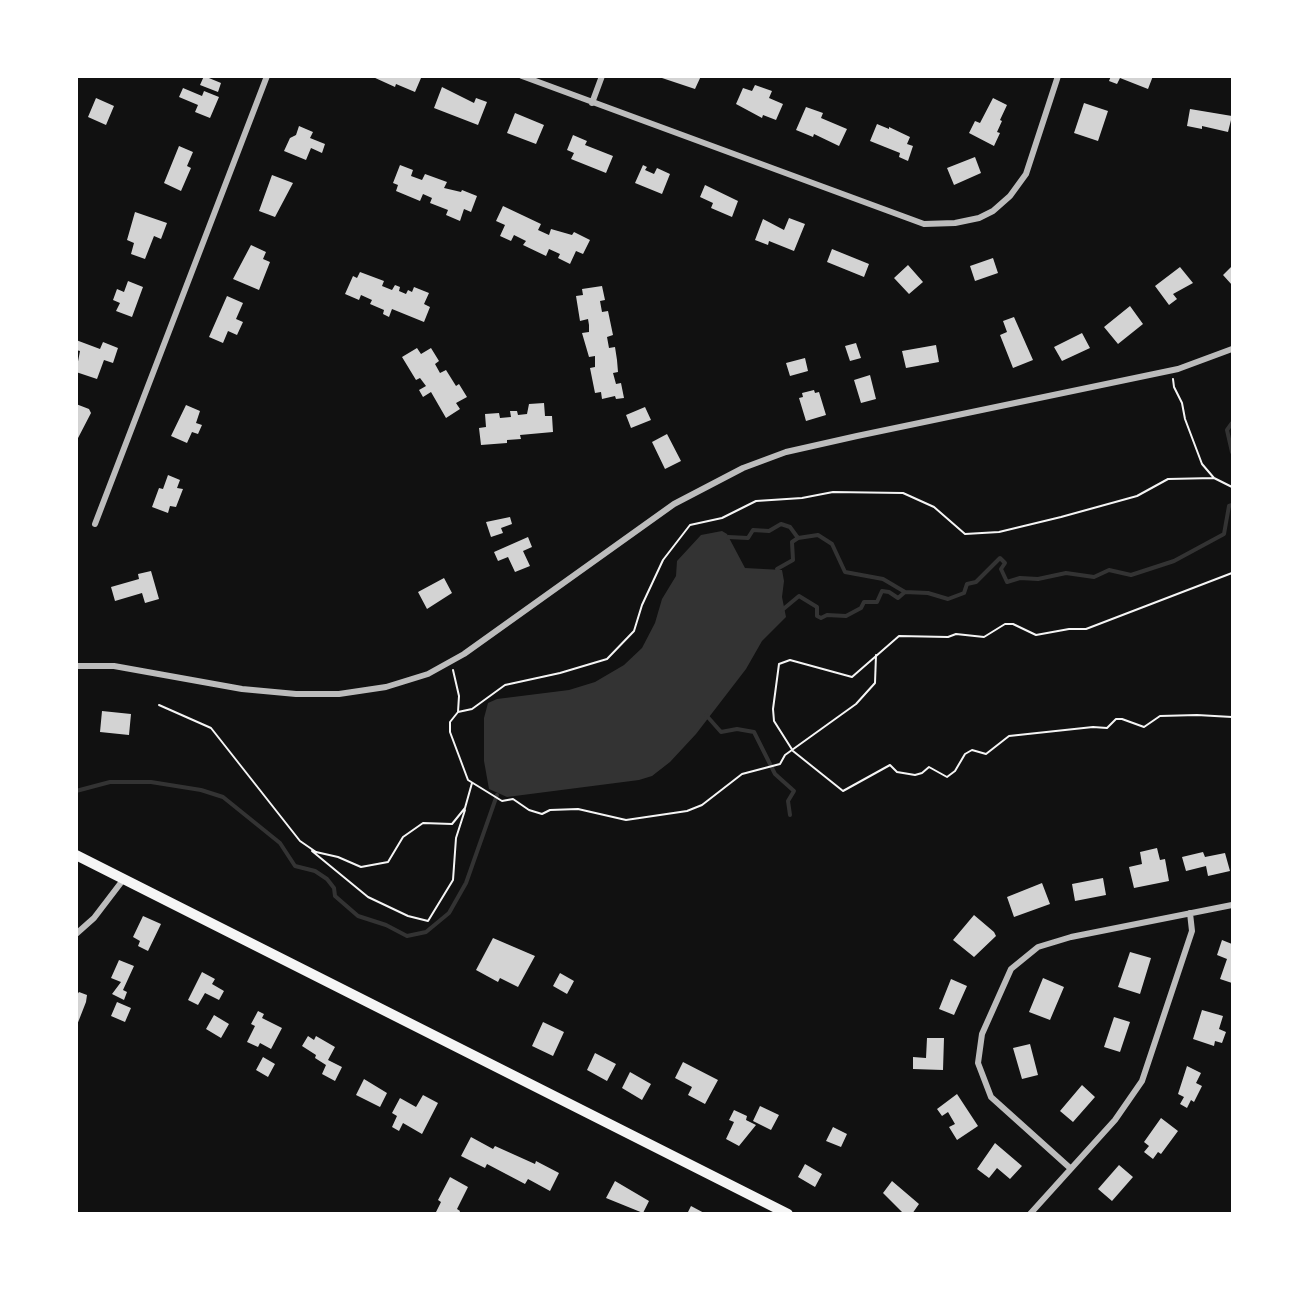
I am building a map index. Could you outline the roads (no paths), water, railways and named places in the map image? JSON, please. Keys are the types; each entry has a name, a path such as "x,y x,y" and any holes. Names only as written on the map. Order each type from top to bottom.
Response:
{"main road":[{"path":"76,855 788,1214"}],"street":[{"path":"95,524 267,76"},
{"path":"522,76 924,224 955,223 979,218 993,211 1010,196 1026,174 1058,76"},
{"path":"592,103 602,76"},
{"path":"76,666 114,666 242,689 296,694 339,694 386,687 428,674 451,661 516,618 674,504 743,468 786,452 1173,370 1233,349"},
{"path":"76,934 94,918 123,880"},
{"path":"1071,1168 991,1097 978,1063 982,1034 1011,969 1038,947 1071,937 1233,905"},
{"path":"1030,1214 1115,1120 1142,1081 1192,931 1190,914"}],"waterway":[{"path":"1232,423 1227,430 1232,452"},
{"path":"777,569 793,560 792,542 798,538 818,535 832,544 845,572 883,579 905,592 928,593 948,599 964,593 967,584 976,582 1000,558 1005,563 1001,569 1007,582 1020,578 1038,579 1066,573 1094,577 1109,570 1131,575 1174,561 1224,534 1229,506 1232,505"},
{"path":"728,537 748,538 753,530 769,531 781,524 790,527 798,538"},
{"path":"781,611 799,596 817,607 817,616 821,618 827,615 846,616 861,608 864,602 877,602 882,591 889,592 898,598 905,592"},
{"path":"706,715 721,732 737,729 754,732 775,774 794,791 788,801 790,815"},
{"path":"76,791 110,782 151,782 201,790 223,797 280,843 295,866 315,871 327,879 334,888 335,896 358,916 386,925 407,936 426,932 449,913 466,883 497,795"}]}
